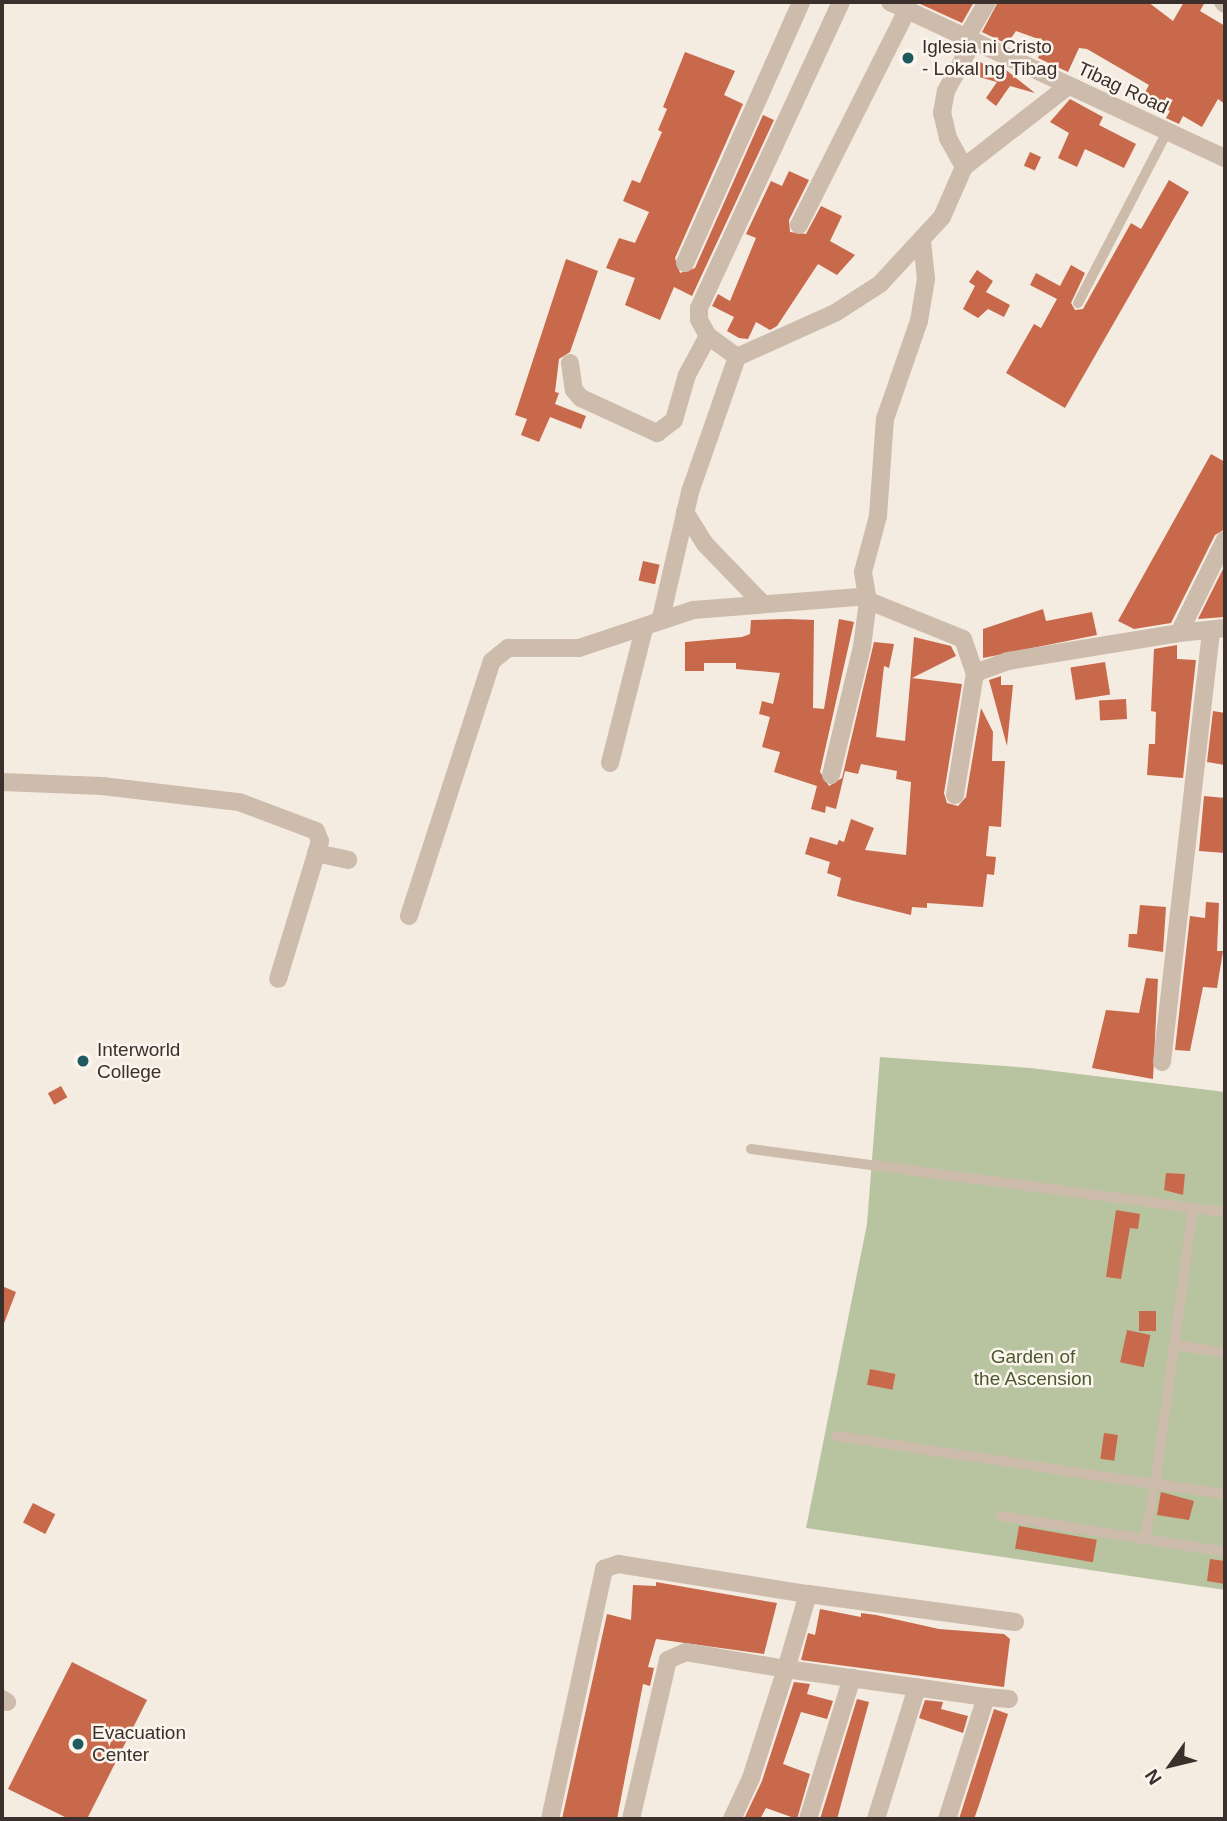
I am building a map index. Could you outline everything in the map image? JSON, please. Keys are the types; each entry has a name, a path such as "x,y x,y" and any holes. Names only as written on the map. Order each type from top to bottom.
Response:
{"street":[{"path":"685,263 801,2"},
{"path":"737,357 708,336 699,320 699,308 841,2"},
{"name":"Tibag Road","path":"890,2 1225,158"},
{"path":"964,167 948,138 942,113 946,91 987,2"},
{"path":"799,225 907,10"},
{"path":"661,618 685,512 737,357 835,313 880,284 922,242 942,217 964,167 1068,86"},
{"path":"831,775 856,683 868,601 863,572 878,516 885,419 919,321 926,279 922,242"},
{"path":"570,363 574,390 581,398 657,433 674,420 687,375 708,336"},
{"path":"685,512 705,544 761,601"},
{"path":"1179,633 1225,540"},
{"path":"409,916 498,652 508,648 579,648 644,629 661,618 761,601 833,596 868,601 962,639 975,673 955,795"},
{"path":"610,763 644,629"},
{"path":"975,673 1008,662 1179,633 1218,629 1162,1062"},
{"path":"2,782 102,786 250,805 316,831 320,841 278,979"},
{"path":"316,853 348,860"},
{"path":"550,1819 604,1569 618,1564 808,1594 1016,1622"},
{"path":"732,1819 751,1778 808,1594"},
{"path":"631,1819 668,1660 685,1652 786,1669 1009,1699"},
{"path":"808,1819 852,1678"},
{"path":"876,1819 917,1687"},
{"path":"947,1819 986,1697"}],"lane":[{"path":"1078,303 1167,132"},
{"path":"751,1149 1225,1212"},
{"path":"1145,1539 1176,1345 1193,1208"},
{"path":"1176,1345 1225,1353"},
{"path":"836,1436 1225,1494"},
{"path":"1001,1516 1225,1552"}],"green space":[{"name":"Garden of the Ascension","path":"880,1057 1030,1068 1225,1092 1225,1590 806,1528 867,1224"}],"building":[{"path":"916,2 974,2 962,23"},
{"path":"998,2 1148,2 1173,21 1184,2 1205,2 1200,11 1225,26 1225,104 1218,99 1202,127 1183,116 1179,124 1166,118 1170,111 1143,96 1149,85 1087,49 1079,48 1068,72 1038,58 1044,41 1016,31 1007,44 982,32"},
{"path":"685,52 735,71 724,95 743,104 675,258 680,273 695,268 763,115 774,120 692,296 674,287 660,320 625,305 635,278 606,268 619,238 635,243 649,212 623,201 632,180 640,183 662,132 658,130 667,109 663,107"},
{"path":"976,61 1006,70 1035,93 1010,86 996,106 986,98 997,82 972,75"},
{"path":"1070,99 1103,117 1099,125 1136,144 1124,168 1085,149 1077,167 1058,158 1069,133 1050,122"},
{"path":"1030,152 1041,157 1035,171 1024,166"},
{"path":"789,171 809,180 789,220 790,232 806,234 821,206 842,216 830,241 855,255 837,275 818,264 777,326 770,330 756,322 748,339 739,338 727,331 734,317 712,306 718,294 730,301 756,238 746,234 771,181 782,186"},
{"path":"1169,180 1189,192 1065,408 1006,373 1034,324 1041,328 1057,299 1030,285 1036,273 1060,286 1071,265 1085,273 1071,303 1075,310 1083,309 1131,223 1141,229"},
{"path":"566,259 598,271 570,352 559,359 555,392 559,393 555,404 586,416 581,429 550,417 539,442 521,435 527,419 515,415"},
{"path":"977,270 993,281 986,292 1010,305 1004,317 988,309 978,318 963,309 975,286 969,282"},
{"path":"1211,454 1225,462 1225,529 1215,535 1171,623 1134,629 1118,621"},
{"path":"643,561 660,565 655,584 639,580"},
{"path":"1225,565 1225,617 1198,619"},
{"path":"1043,609 1046,621 1092,612 1097,635 983,658 983,629"},
{"path":"839,619 854,622 820,772 829,786 842,778 874,642 894,644 889,668 884,666 876,737 905,741 914,637 951,646 956,656 912,678 962,684 944,793 947,803 958,806 966,797 981,708 993,732 992,761 1005,761 1001,827 989,826 986,856 996,857 994,875 987,874 983,907 927,903 927,908 912,907 911,915 837,896 841,878 827,873 830,862 805,854 810,837 837,845 839,840 844,842 851,819 874,828 865,850 906,855 911,782 896,779 897,771 861,764 858,774 845,771 836,809 826,806 825,813 811,809 817,786 774,772 780,752 762,747 770,717 759,714 762,701 773,704 780,673 736,669 736,663 704,663 704,671 685,671 685,642 742,637 750,634 751,620 814,620 813,708 824,709"},
{"path":"1177,645 1177,659 1196,660 1183,778 1147,775 1149,744 1155,744 1156,712 1151,711 1154,649"},
{"path":"1105,662 1110,695 1076,700 1070,667"},
{"path":"1001,676 1001,685 1013,685 1007,746 989,680"},
{"path":"1126,699 1127,719 1100,720 1099,700"},
{"path":"1213,711 1225,713 1225,765 1207,762"},
{"path":"1204,796 1225,798 1225,853 1199,851"},
{"path":"1206,902 1219,903 1217,951 1223,951 1217,988 1203,987 1190,1051 1175,1050 1190,916 1205,918"},
{"path":"1140,905 1166,907 1163,952 1128,947 1129,934 1137,934"},
{"path":"1146,978 1158,979 1153,1079 1092,1068 1106,1010 1139,1013"},
{"path":"61,1086 67,1097 54,1105 48,1093"},
{"path":"1166,1173 1185,1174 1183,1195 1164,1190"},
{"path":"1116,1210 1140,1214 1138,1229 1130,1228 1121,1279 1106,1277"},
{"path":"2,1286 16,1292 3,1326 2,1326"},
{"path":"1139,1311 1156,1311 1156,1331 1139,1331"},
{"path":"1127,1330 1150,1335 1144,1367 1120,1362"},
{"path":"870,1369 896,1374 892,1390 867,1385"},
{"path":"1104,1433 1118,1435 1114,1461 1100,1459"},
{"path":"1161,1492 1194,1501 1189,1520 1157,1515"},
{"path":"33,1503 55,1514 45,1534 23,1523"},
{"path":"1019,1526 1097,1540 1093,1562 1015,1549"},
{"path":"1210,1559 1225,1561 1225,1584 1207,1581"},
{"path":"656,1582 777,1603 764,1654 656,1639 648,1667 654,1668 650,1686 643,1684 617,1819 562,1819 607,1614 631,1620 633,1585 656,1586"},
{"path":"820,1609 861,1617 861,1613 876,1615 939,1629 1004,1634 1010,1639 1004,1687 801,1660 808,1633 815,1635"},
{"name":"Evacuation Center","path":"72,1662 147,1700 87,1819 69,1819 8,1789"},
{"path":"794,1682 810,1684 807,1694 833,1701 827,1719 801,1712 783,1764 810,1774 797,1819 766,1808 760,1819 744,1819 762,1781"},
{"path":"857,1699 869,1702 837,1819 820,1819"},
{"path":"925,1700 943,1702 941,1709 968,1716 963,1733 919,1718"},
{"path":"994,1709 1008,1714 974,1819 959,1819"}],"place":[{"name":"Iglesia ni Cristo - Lokal ng Tibag","path":"908,58"},
{"name":"Interworld College","path":"83,1061"},
{"name":"Evacuation Center","path":"78,1744"}]}
